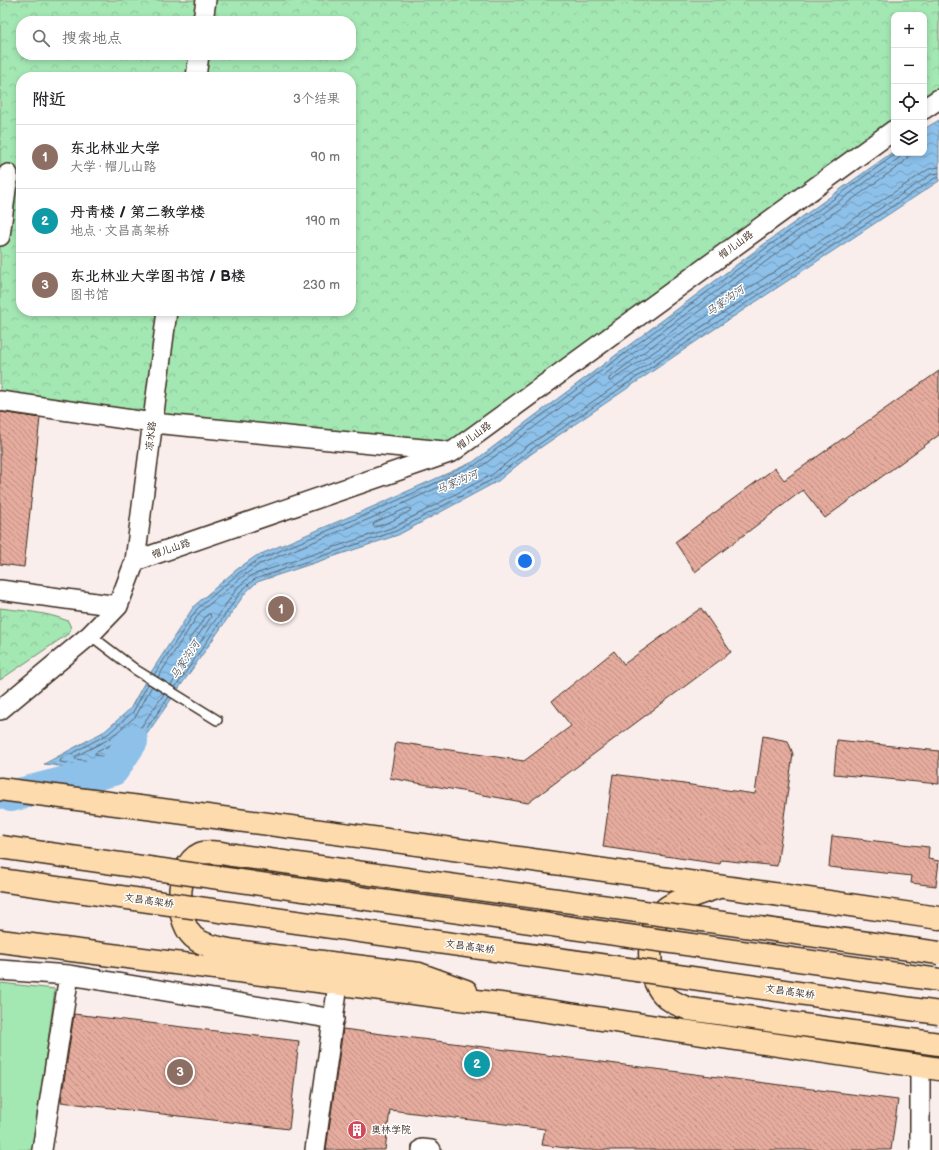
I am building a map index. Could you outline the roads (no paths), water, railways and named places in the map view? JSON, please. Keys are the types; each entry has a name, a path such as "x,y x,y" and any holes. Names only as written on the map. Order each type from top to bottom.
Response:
{"main road":[{"path":"0,789 721,886 939,918"},
{"path":"0,847 939,980"},
{"path":"508,1005 418,974 235,951 218,948 196,940 188,931 182,919 180,909 184,871 189,862 200,854 215,853 939,953"},
{"name":"文昌高架桥","path":"0,880 939,1013"},
{"path":"721,886 675,902 665,909 657,921 652,935 650,960 655,984 662,994 673,1003 689,1009 939,1044"},
{"path":"0,941 508,1005 930,1068"}],"street":[{"path":"204,16 206,0"},
{"path":"197,72 198,60"},
{"path":"927,107 939,99"},
{"name":"帽儿山路","path":"135,561 452,452 891,132"},
{"path":"0,236 10,174"},
{"name":"凉水路","path":"135,561 166,316"},
{"path":"0,402 153,423 452,452"},
{"path":"0,710 90,635 118,606 135,561"},
{"path":"0,590 118,606"},
{"path":"0,970 69,975 334,1019"},
{"path":"42,1150 69,975"},
{"path":"314,1150 338,984"},
{"path":"920,1150 930,1068"},
{"path":"422,1150 431,1150"}],"lane":[{"path":"90,635 136,670 217,720"}],"water":[{"path":"939,120 939,181 707,334 531,454 498,481 398,535 257,582 246,592 119,774 44,764 105,731 130,709 146,680 194,606 236,570 256,556 370,508 473,462 767,242 891,153 891,156 927,156 927,127"}],"waterway":[{"name":"马家沟河","path":"11,796 113,770 132,741"}],"place":[{"name":"东北林业大学","path":"281,609"},
{"name":"丹青楼 / 第二教学楼","path":"477,1064"},
{"name":"东北林业大学图书馆 / B楼","path":"180,1072"},
{"name":"奥林学院","path":"357,1130"}]}
